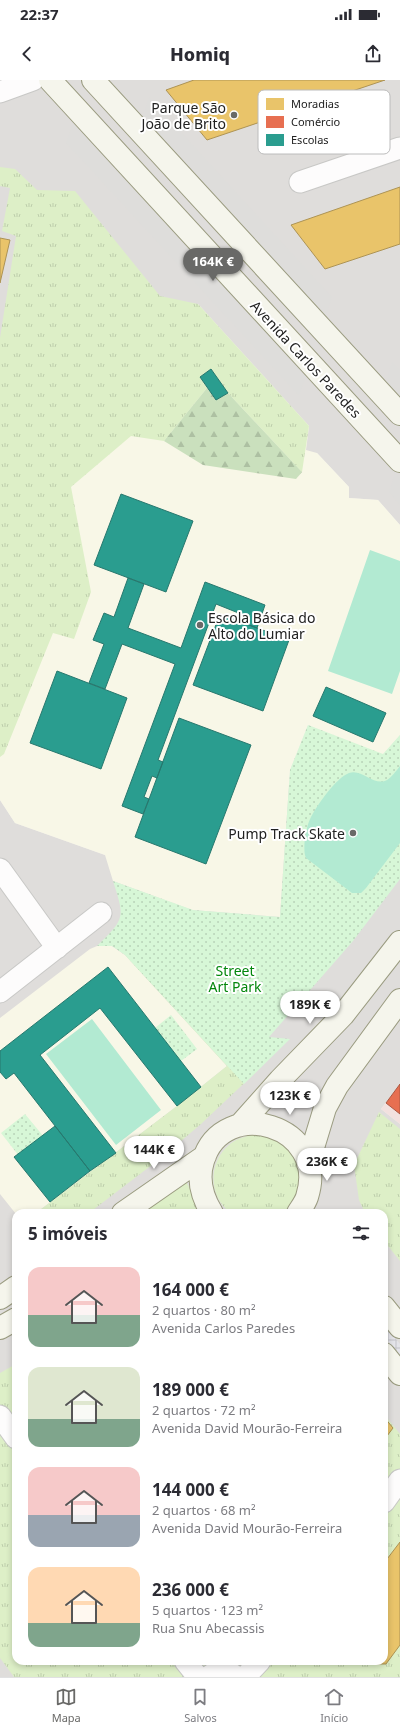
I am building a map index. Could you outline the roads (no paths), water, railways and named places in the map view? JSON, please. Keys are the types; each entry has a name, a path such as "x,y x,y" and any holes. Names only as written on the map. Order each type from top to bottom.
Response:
{"street":[{"path":"0,92 33,80"},
{"name":"Avenida Carlos Paredes","path":"50,80 400,460"},
{"path":"93,80 400,414"},
{"path":"390,151 400,148"},
{"path":"300,182 382,154"},
{"path":"4,881 57,948"},
{"path":"0,992 101,913"},
{"path":"240,1125 280,1080 343,1015 400,942"},
{"path":"308,1164 325,1108 337,1086 400,1000"},
{"path":"210,1209 205,1201 201,1186 200,1170 205,1156 213,1142 225,1132 240,1125 257,1123 274,1126 289,1135 301,1148 308,1164 310,1181 307,1208"},
{"path":"129,1209 205,1156"},
{"path":"0,1298 12,1290"},
{"path":"388,1312 400,1327"},
{"path":"0,1328 12,1321"},
{"path":"388,1359 400,1374"},
{"path":"0,1416 12,1432"},
{"path":"388,1496 400,1480"},
{"path":"188,1665 198,1677"},
{"path":"245,1677 256,1665"},
{"path":"208,1677 218,1671 225,1671 237,1677"}],"place":[{"name":"Parque São João de Brito","path":"234,115"},
{"name":"Escola Básica do Alto do Lumiar","path":"200,625"},
{"name":"Pump Track Skate","path":"353,833"}],"park label":[{"name":"Street Art Park","path":"235,978"}]}
